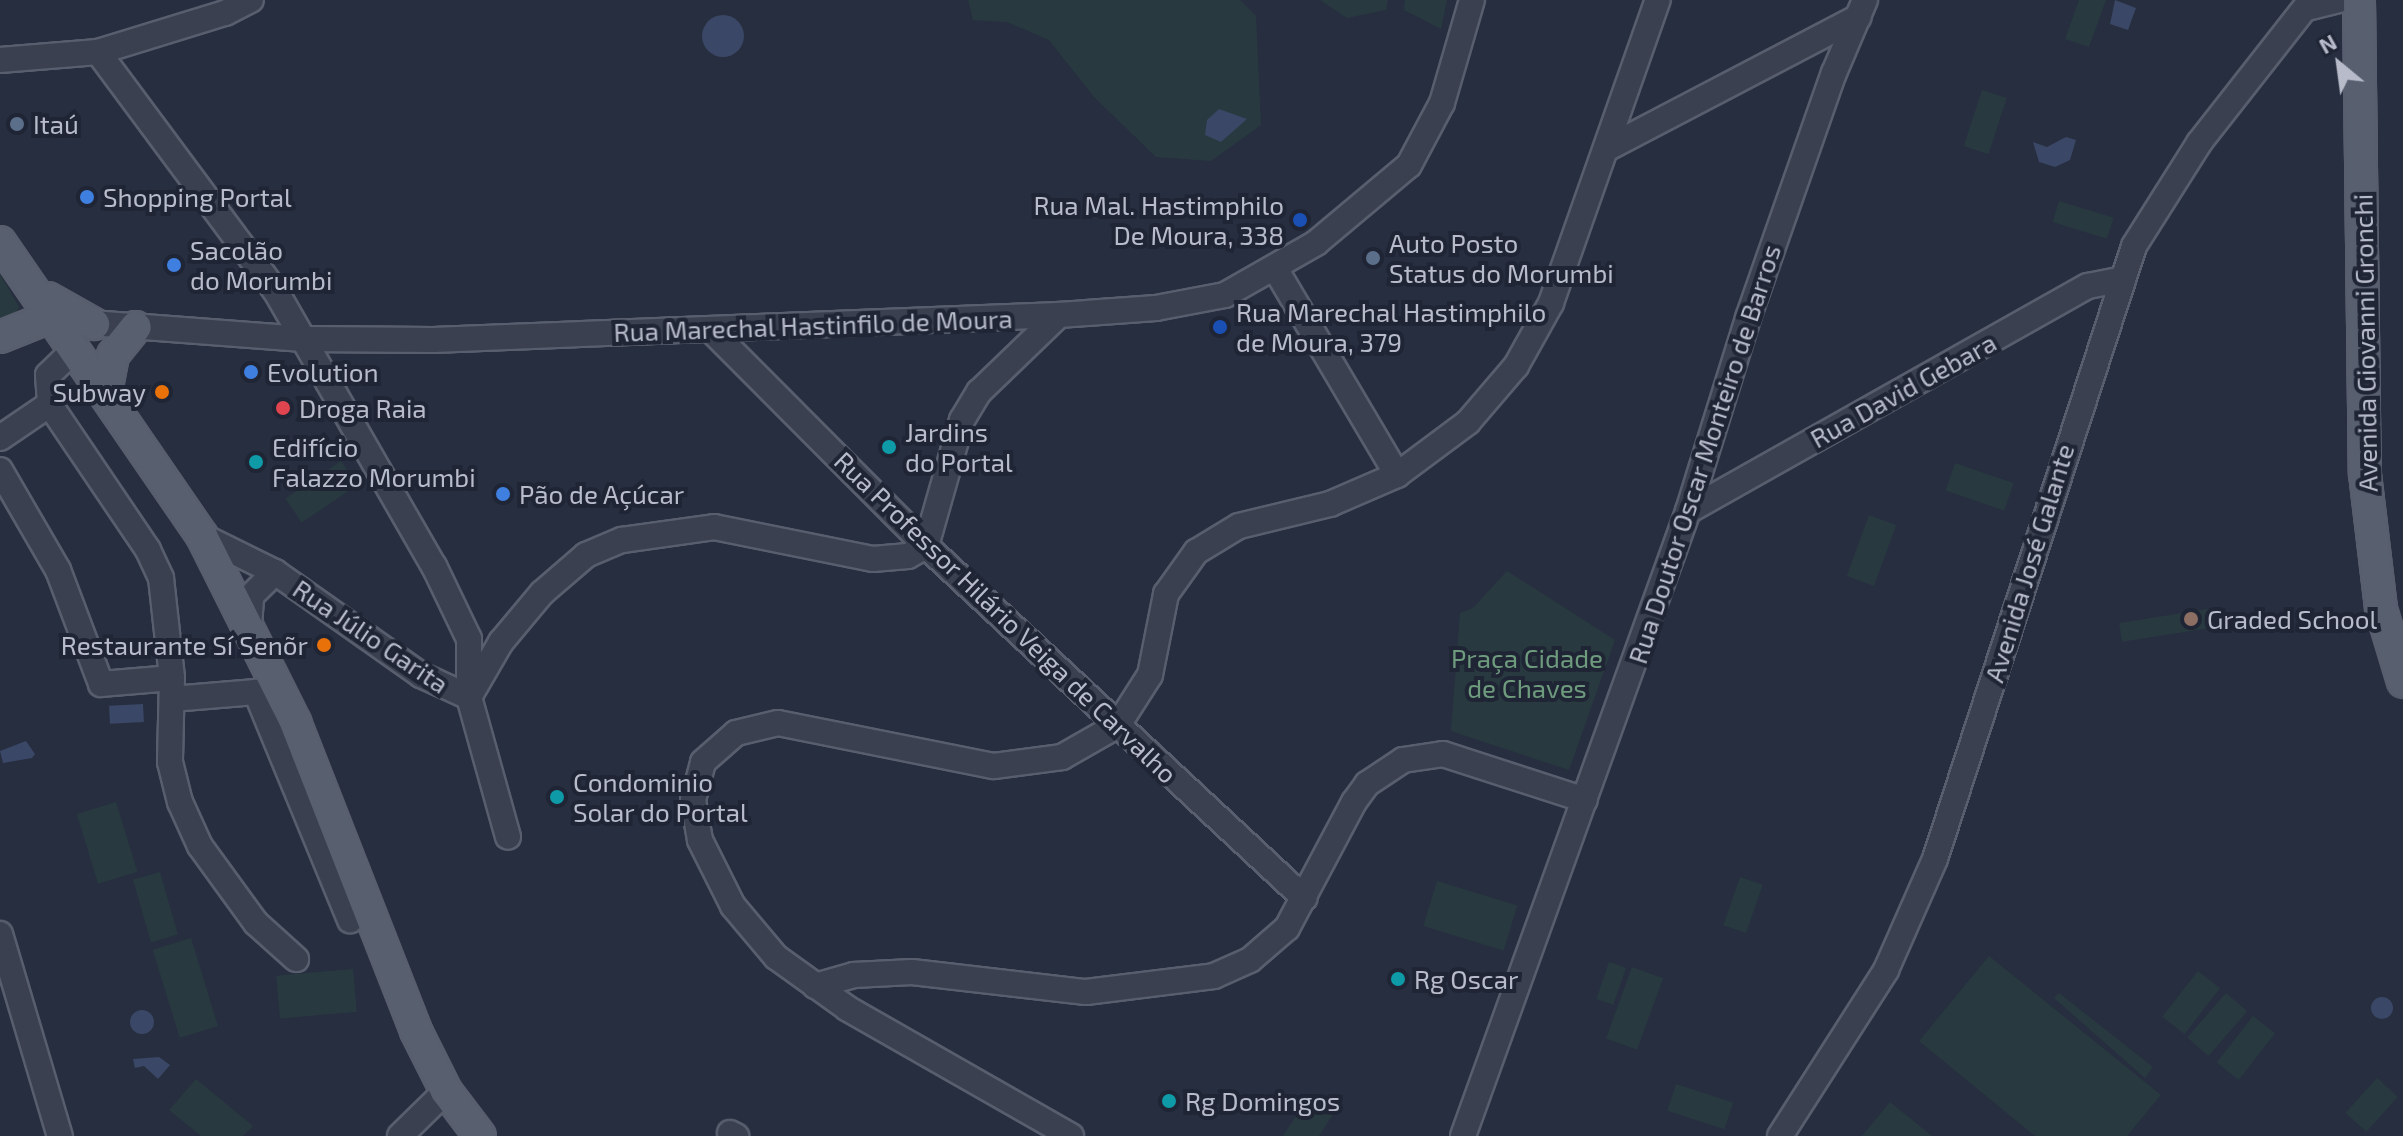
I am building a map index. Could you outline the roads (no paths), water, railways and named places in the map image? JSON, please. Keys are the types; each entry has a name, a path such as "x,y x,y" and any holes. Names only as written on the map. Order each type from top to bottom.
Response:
{"main road":[{"name":"Avenida Giovanni Gronchi","path":"2359,0 2365,474 2381,609 2403,682"},
{"path":"0,242 58,321 202,536 295,722 416,1031 446,1091 480,1136"},
{"path":"34,287 94,324"},
{"name":"Rua Marechal Hastinfilo de Moura","path":"0,337 40,321 58,321"},
{"path":"106,392 113,355 136,327"}],"street":[{"path":"0,60 98,52 225,13 251,0"},
{"name":"Rua Marechal Hastinfilo de Moura","path":"58,321 306,339 712,331 1059,315 1156,308 1225,295 1276,270 1354,215 1409,165 1442,103 1472,0"},
{"path":"1071,1136 815,986 776,957 733,906 700,840 693,813 696,778 715,748 753,726 778,723 972,764 1010,766 1062,757 1118,725 1150,675 1166,594 1196,552 1239,526 1320,507 1397,475 1468,422 1516,366 1551,303 1658,0"},
{"name":"Avenida José Galante","path":"1780,1136 1886,970 1935,859 2123,279 2144,227 2199,143 2309,4 2339,0"},
{"path":"1606,149 1862,8"},
{"name":"Rua Doutor Oscar Monteiro de Barros","path":"1463,1136 1688,511 1748,318 1834,73 1862,8"},
{"path":"98,52 306,339 372,451 469,639 469,697 508,837"},
{"path":"1276,270 1397,475"},
{"name":"Rua David Gebara","path":"1688,511 2088,286 2123,279"},
{"path":"469,697 501,642 542,593 586,555 622,540 714,527 873,559 908,556 926,546 962,420 979,392 1059,315"},
{"name":"Rua Professor Hilário Veiga de Carvalho","path":"712,331 926,546 1304,898"},
{"path":"76,348 48,375 50,404 148,550 161,578 172,688 170,762 200,846 256,923 296,959"},
{"path":"0,438 50,404"},
{"path":"0,470 58,570 101,684 256,692 350,920"},
{"name":"Rua Júlio Garita","path":"202,536 275,572 421,675 469,697"},
{"name":"Rua Júlio Garita","path":"249,627 251,596 275,572"},
{"path":"815,986 854,975 912,972 1058,991 1185,982 1250,960 1287,928 1354,802 1367,784 1403,760 1443,754 1462,758 1585,800"},
{"path":"0,934 60,1136"},
{"path":"400,1136 446,1091"}],"water":[{"path":"2115,0 2136,8 2128,30 2110,24"},
{"path":"723,15 738,21 744,36 738,51 723,57 708,51 702,36 708,21"},
{"path":"1219,109 1247,119 1221,142 1205,135 1207,120"},
{"path":"2066,137 2076,140 2070,160 2055,167 2039,162 2033,142 2047,147"},
{"path":"143,704 144,722 110,724 109,706"},
{"path":"26,741 35,754 32,758 3,763 0,751"},
{"path":"2378,997 2386,997 2393,1008 2386,1019 2378,1019 2371,1012 2371,1004"},
{"path":"142,1010 153,1017 154,1022 147,1033 142,1034 131,1027 130,1022 137,1011"},
{"path":"159,1057 170,1065 158,1079 144,1066 135,1068 133,1059"}],"place":[{"name":"Itaú","path":"17,124"},
{"name":"Shopping Portal","path":"87,197"},
{"name":"Rua Mal. Hastimphilo De Moura, 338","path":"1300,220"},
{"name":"Auto Posto Status do Morumbi","path":"1373,258"},
{"name":"Sacolão do Morumbi","path":"174,265"},
{"name":"Rua Marechal Hastimphilo de Moura, 379","path":"1220,327"},
{"name":"Evolution","path":"251,372"},
{"name":"Subway","path":"162,392"},
{"name":"Droga Raia","path":"283,408"},
{"name":"Jardins do Portal","path":"889,447"},
{"name":"Edifício Falazzo Morumbi","path":"256,462"},
{"name":"Pão de Açúcar","path":"503,494"},
{"name":"Graded School","path":"2191,619"},
{"name":"Restaurante Sí Senõr","path":"324,645"},
{"name":"Condominio Solar do Portal","path":"557,797"},
{"name":"Rg Oscar","path":"1398,979"},
{"name":"Rg Domingos","path":"1169,1101"}],"park label":[{"name":"Praça Cidade de Chaves","path":"1527,673"}]}
